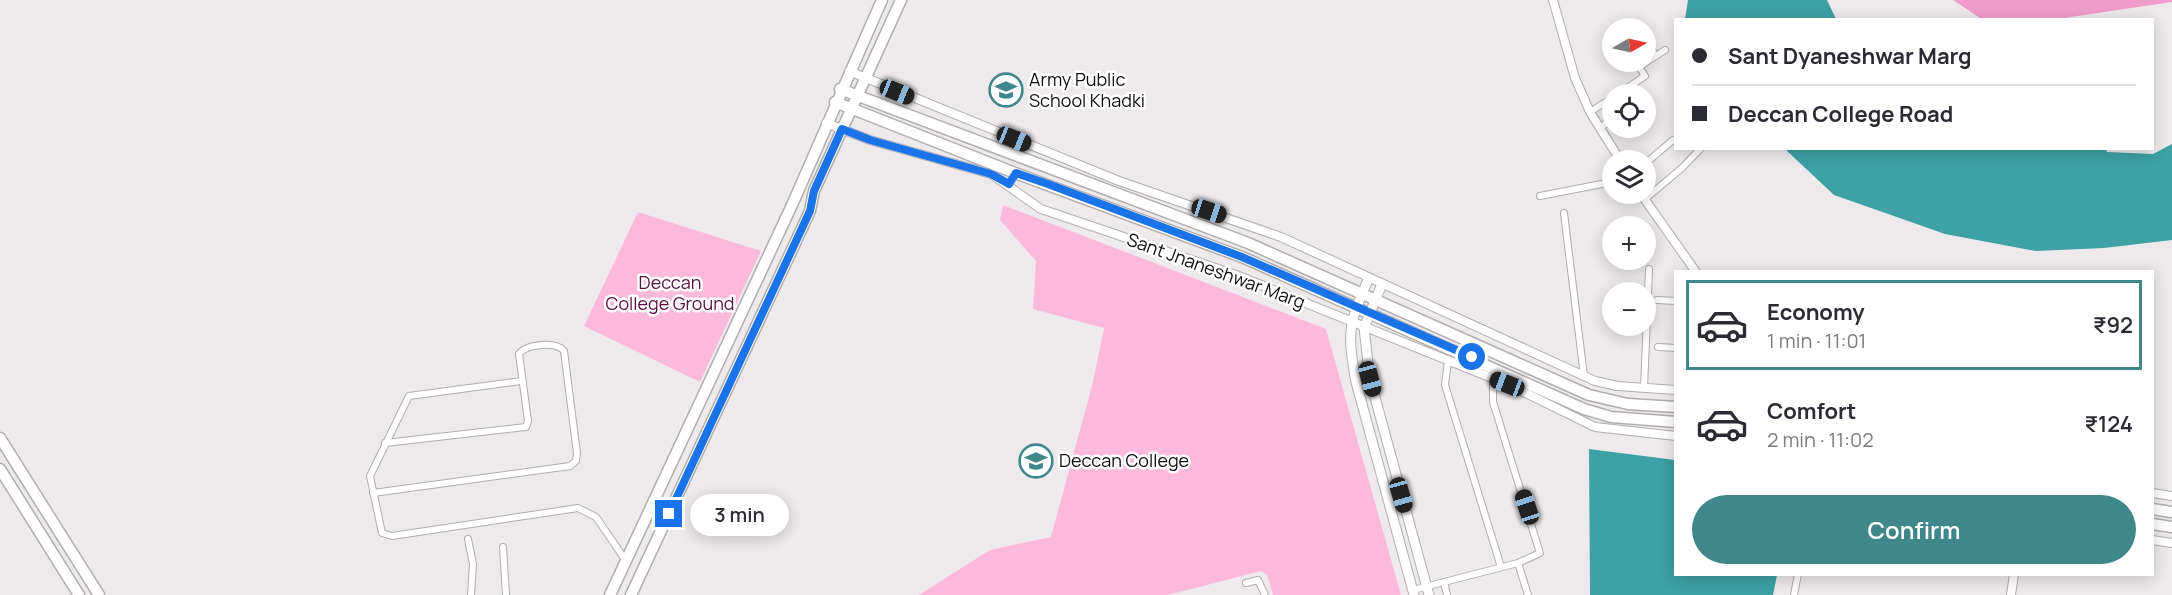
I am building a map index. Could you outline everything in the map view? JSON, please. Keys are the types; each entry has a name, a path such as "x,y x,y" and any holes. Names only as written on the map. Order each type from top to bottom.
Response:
{"main road":[{"path":"610,595 793,203 840,90 882,0"},
{"path":"631,595 810,211 814,191 901,0"},
{"path":"840,90 1248,243 1589,395 1628,404 1674,407"},
{"path":"835,102 851,111 1242,257 1584,409 1611,417 1674,422"},
{"path":"1009,184 1016,173"},
{"path":"1369,278 1350,323 1349,347 1356,382 1413,593"},
{"path":"1382,284 1364,328 1370,379 1428,591"},
{"path":"0,438 99,595"},
{"path":"0,470 79,595"},
{"path":"2154,509 2172,512"},
{"path":"2154,524 2172,527"}],"street":[{"path":"1553,0 1575,78 1590,112 1614,150"},
{"path":"1656,55 1665,50"},
{"path":"849,71 1119,181 1254,226 1584,376 1605,384 1674,390"},
{"path":"1634,84 1644,78 1644,72"},
{"path":"1590,112 1602,104"},
{"name":"Sant Jnaneshwar Marg","path":"826,123 870,140 991,174 1009,184 1041,209 1236,275 1493,379 1595,427 1674,436"},
{"path":"1656,154 1673,140"},
{"path":"1656,187 1682,168 1699,150"},
{"path":"1540,196 1602,184"},
{"path":"1649,204 1695,270"},
{"path":"1564,213 1584,376"},
{"path":"1644,388 1649,270"},
{"path":"1657,300 1674,301"},
{"path":"373,493 570,466 576,461 577,453 564,351 555,345 522,350 519,354 528,421 526,427 385,443"},
{"path":"1659,347 1674,348"},
{"path":"1448,361 1445,385 1501,567"},
{"path":"1413,593 1428,591 1444,582 1537,557 1541,549 1493,402 1493,379"},
{"path":"521,381 409,396 370,476 382,533 392,537 578,508 596,517 626,561"},
{"path":"2154,493 2172,496"},
{"path":"468,539 473,564 471,595"},
{"path":"2154,540 2172,543"},
{"path":"503,547 506,595"},
{"path":"1518,563 1528,595"},
{"path":"1794,595 1798,576"},
{"path":"2011,595 2014,576"},
{"path":"1246,583 1258,580 1265,595"},
{"path":"1444,582 1447,595"}],"green space":[{"path":"1003,205 1326,329 1401,595 1273,595 1267,575 1261,571 1168,595 919,595 990,550 1051,537 1093,382 1104,328 1033,309 1036,261 1000,220"},
{"name":"Deccan College Ground","path":"638,212 761,251 700,382 584,326"}],"shaded area":[{"path":"1953,0 2172,0 2172,2 2064,18 1980,18"}],"water":[{"path":"1688,0 1827,0 1836,18 1685,18"},
{"path":"2172,144 2172,240 2104,248 2036,251 1945,234 1834,195 1786,150 2106,150 2107,152 2153,154"},
{"path":"1589,449 1674,460 1674,576 1777,576 1773,595 1590,595"}],"place":[{"name":"Army Public School Khadki","path":"1006,90"},
{"name":"Deccan College","path":"1036,461"}],"route":[{"path":"669,514 810,211 814,191 842,129 870,140 991,174 1009,184 1016,173 1048,184 1242,257 1472,357"}]}
